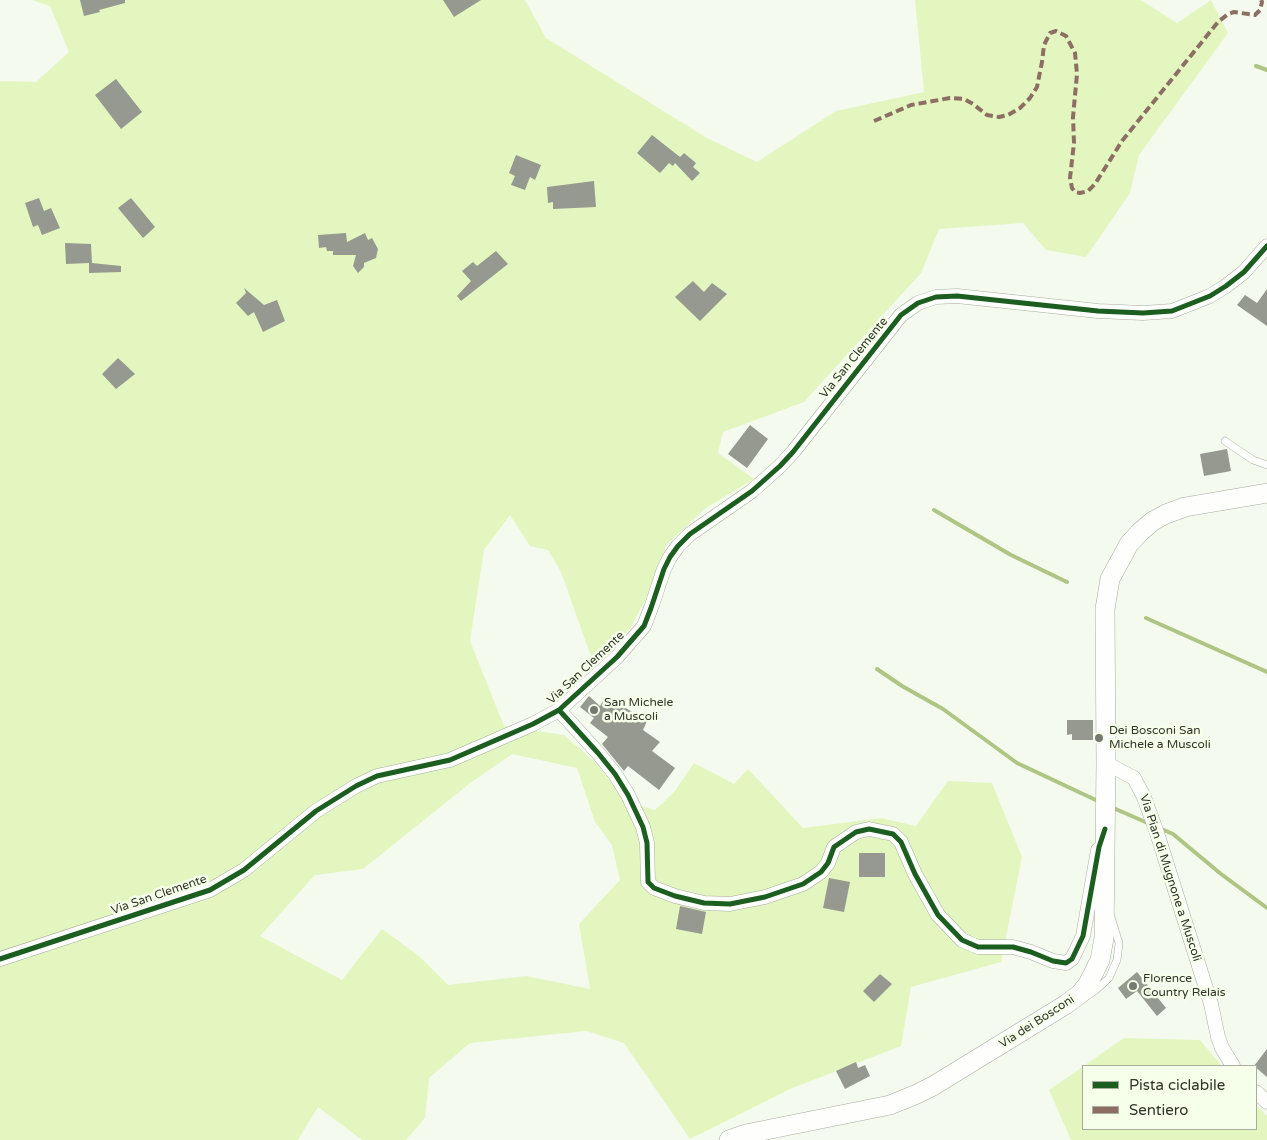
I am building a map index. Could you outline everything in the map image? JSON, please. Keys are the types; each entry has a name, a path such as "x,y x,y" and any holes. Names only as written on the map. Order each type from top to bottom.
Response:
{"main road":[{"name":"Via dei Bosconi","path":"728,1140 746,1134 890,1105 934,1086 1072,1000 1088,984 1100,960 1104,938 1105,609 1110,578 1129,544 1153,521 1185,507 1267,493"}],"street":[{"name":"Via San Clemente","path":"0,959 210,890 244,870 316,811 356,786 377,776 450,760 533,724 559,710 617,657 644,626 664,569 678,546 690,534 752,491 794,452 901,315 918,303 936,297 957,296 1098,311 1143,313 1172,311 1210,296 1226,286 1244,272 1267,246"},
{"path":"559,710 598,752 628,795 643,827 647,843 648,882 654,888 661,891 704,903 730,904 764,897 804,884 821,872 828,863 834,848 856,832 869,829 893,834 901,842 915,874 938,915 962,940 978,947 1013,948 1031,952 1053,961 1066,962 1072,959 1083,936 1105,813"},
{"name":"Via Pian di Mugnone a Muscoli","path":"1106,763 1134,778 1144,797 1210,1004 1218,1037 1232,1065"},
{"path":"1257,1093 1267,1102"}],"lane":[{"path":"1226,442 1253,460 1267,465"}],"green space":[{"path":"32,0 525,0 546,38 707,138 757,162 836,111 924,92 915,0 1141,0 1177,23 1211,0 1228,33 1139,155 1130,193 1086,257 1046,250 1023,223 939,229 921,273 804,402 723,432 718,453 754,479 706,508 667,544 645,600 631,627 594,665 561,572 548,550 530,546 510,515 484,550 470,641 504,726 564,735 596,763 626,801 655,810 674,792 694,763 734,784 748,769 803,828 881,818 916,826 948,781 992,783 1022,857 1001,962 911,987 901,1046 790,1089 690,1139 624,1043 586,1031 470,1043 429,1078 425,1118 406,1140 362,1140 318,1107 298,1140 0,1140 0,81 36,82 69,52 50,6","holes":["512,754 577,768 595,822 612,845 620,880 579,924 590,989 526,976 448,985 419,956 382,929 342,980 260,936 315,875 363,869 469,784"]},
{"path":"1124,1038 1200,1040 1221,1065 1085,1065"},
{"path":"1082,1067 1082,1130 1257,1130 1257,1106 1267,1116 1267,1140 1071,1140 1049,1090"}],"building":[{"path":"80,0 125,0 125,3 84,16"},
{"path":"443,0 481,0 454,17"},
{"path":"116,79 142,112 121,129 95,95"},
{"path":"652,135 680,157 684,153 696,163 693,167 700,173 692,181 675,163 673,166 669,163 660,173 637,153"},
{"path":"516,155 541,165 535,180 530,177 525,190 511,185 515,176 509,173"},
{"path":"594,181 596,207 553,209 553,202 548,203 547,187"},
{"path":"39,198 44,211 51,208 60,228 42,235 38,225 33,227 25,203"},
{"path":"131,198 155,227 143,238 118,208"},
{"path":"346,233 347,242 365,233 368,240 372,238 378,249 376,258 364,263 364,267 358,273 353,266 356,255 333,255 333,251 327,251 326,247 319,248 318,235"},
{"path":"65,243 91,244 92,263 121,266 121,272 89,273 89,263 66,264"},
{"path":"496,251 508,264 461,301 457,296 471,281 462,271 473,262 477,266"},
{"path":"693,281 704,292 712,283 727,294 700,321 675,297"},
{"path":"244,288 264,305 277,300 285,321 263,332 254,312 248,316 236,303 246,293"},
{"path":"1267,289 1267,326 1237,305 1245,295 1257,303"},
{"path":"118,358 135,374 116,389 102,374"},
{"path":"750,425 768,439 747,468 728,454"},
{"path":"1227,449 1231,471 1204,476 1200,454"},
{"path":"589,696 600,706 605,698 614,706 616,702 647,721 643,730 660,742 652,751 675,768 659,790 628,766 624,771 602,744 608,737 590,723 594,718 580,707"},
{"path":"1067,720 1093,720 1093,740 1072,740 1072,734 1067,735"},
{"path":"859,853 885,853 885,877 859,877"},
{"path":"829,878 850,882 844,912 823,908"},
{"path":"680,906 706,912 702,934 676,929"},
{"path":"1137,972 1166,1008 1157,1016 1137,991 1126,999 1118,988"},
{"path":"880,974 892,984 874,1002 863,991"},
{"path":"1267,1049 1267,1077 1257,1069 1257,1065 1255,1065"},
{"path":"856,1062 858,1068 865,1065 870,1076 845,1089 836,1071"}],"waterway":[{"path":"1256,66 1267,70"},
{"path":"934,510 1011,555 1067,582"},
{"path":"1146,618 1267,672"},
{"path":"877,669 902,686 943,709 1017,763 1100,802"},
{"path":"1111,807 1150,824"},
{"path":"1159,828 1173,834 1221,874 1267,908"}],"marked path":[{"path":"874,121 911,105 950,98 964,99 987,115 999,117 1008,115 1020,108 1037,87 1044,45 1050,33 1056,31 1066,36 1075,53 1077,74 1073,117 1074,143 1070,178 1075,192 1088,191 1095,184 1122,141 1218,22 1234,12 1255,15 1260,10 1261,0"}],"cycle path":[{"path":"0,959 210,890 244,870 316,811 356,786 377,776 450,760 533,724 559,710 617,657 644,626 664,569 678,546 690,534 752,491 780,466 901,315 918,303 936,297 957,296 1098,311 1143,313 1172,311 1210,296 1226,286 1244,272 1267,246"},
{"path":"559,710 598,753 615,774 628,795 643,827 647,843 648,882 654,888 675,896 704,903 730,904 765,897 803,884 821,872 828,863 834,847 856,832 869,829 893,834 901,842 915,874 938,915 962,940 978,947 1013,947 1053,961 1066,963 1072,959 1083,936 1099,847 1105,829"}],"place":[{"name":"San Michele a Muscoli","path":"594,710"},
{"name":"Dei Bosconi San Michele a Muscoli","path":"1099,738"},
{"name":"Florence Country Relais","path":"1133,986"}]}
